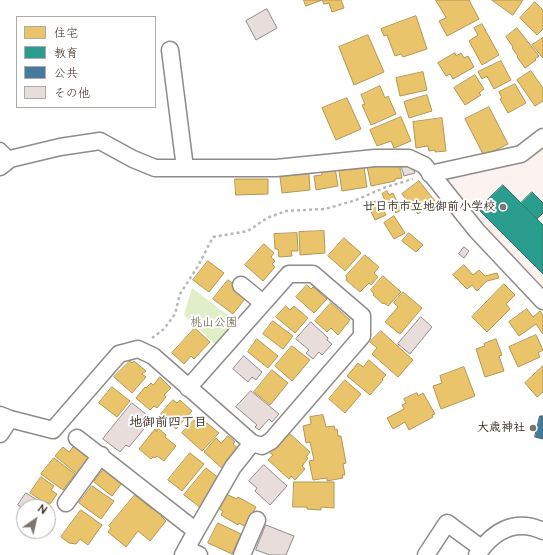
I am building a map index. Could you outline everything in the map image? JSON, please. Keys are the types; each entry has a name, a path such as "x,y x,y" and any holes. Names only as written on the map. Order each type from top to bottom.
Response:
{"street":[{"path":"170,50 185,168"},
{"path":"430,174 521,154 543,137"},
{"path":"3,158 100,141 133,159 155,168 276,168 375,158 409,158 424,165 476,231 543,301"},
{"path":"0,434 5,417 53,430 119,354 138,349 153,356 188,388 252,443 262,446 272,441 362,336 362,316 313,274 289,274 188,388"},
{"path":"241,285 263,303"},
{"path":"77,438 101,455 196,530"},
{"path":"189,553 196,530 233,467 252,443"},
{"path":"66,503 101,455"},
{"path":"242,555 256,520"},
{"path":"426,555 447,524 479,551 504,528 519,525 534,527 543,531"}],"path":[{"path":"151,338 164,329 175,314 180,294 198,266 213,237 248,231 267,218 286,211 325,209 356,200 386,187 430,174"}],"shaded area":[{"name":"廿日市市立地御前小学校","path":"543,146 543,289 485,230 442,183 452,175"}],"green space":[{"name":"桃山公園","path":"192,288 238,323 217,346 184,315"}],"building: 住宅":[{"path":"304,0 322,0 306,6"},
{"path":"323,0 341,0 344,8 332,12 329,3 324,4"},
{"path":"436,0 469,0 479,19 447,36 439,21 446,18"},
{"path":"492,0 523,0 513,15"},
{"path":"535,2 543,10 543,29 537,35 520,18"},
{"path":"416,16 427,49 403,57 401,54 395,56 387,35 384,36 381,29"},
{"path":"482,24 499,55 482,65 469,41 478,35 474,28"},
{"path":"517,28 539,56 525,68 506,37"},
{"path":"368,35 384,72 354,85 339,47"},
{"path":"543,38 543,58 532,45"},
{"path":"455,53 456,56 461,53 464,58 468,56 474,67 453,79 450,74 446,76 438,63"},
{"path":"501,61 511,80 494,89 487,76 482,79 478,72"},
{"path":"531,71 543,88 543,101 535,106 517,80"},
{"path":"423,72 427,90 400,96 396,78"},
{"path":"475,75 484,89 479,93 481,95 465,105 454,88"},
{"path":"515,84 526,103 508,113 500,99 502,98 499,92"},
{"path":"380,86 385,98 388,96 396,114 371,125 362,105 365,104 361,95"},
{"path":"427,95 432,111 409,118 404,102"},
{"path":"347,98 361,129 336,140 322,108"},
{"path":"489,107 508,144 484,156 465,119"},
{"path":"401,117 411,141 394,148 391,141 377,146 370,130"},
{"path":"442,118 446,151 429,151 428,146 416,148 413,122"},
{"path":"399,163 402,178 371,186 367,166 381,164 382,166"},
{"path":"335,167 338,186 316,190 314,176 322,175 321,169"},
{"path":"364,167 367,187 342,191 339,171"},
{"path":"309,174 310,190 282,193 280,177"},
{"path":"235,179 268,179 268,194 236,195"},
{"path":"419,181 435,201 418,214 402,194"},
{"path":"387,191 389,195 393,193 401,210 396,213 392,205 388,206 382,194"},
{"path":"379,200 386,215 375,220 368,205"},
{"path":"394,216 405,233 394,239 384,223"},
{"path":"324,231 325,253 300,255 299,232"},
{"path":"297,233 298,251 291,251 292,256 279,257 278,249 275,249 274,234"},
{"path":"409,233 423,245 416,252 402,241"},
{"path":"344,238 361,253 345,271 328,256"},
{"path":"264,244 274,253 271,257 275,261 272,264 275,267 263,281 245,265"},
{"path":"365,255 379,267 374,273 378,277 371,285 369,283 360,292 346,280 346,276"},
{"path":"208,261 224,273 209,292 193,280"},
{"path":"464,265 473,275 479,270 485,276 497,273 499,278 487,281 477,291 472,285 467,289 453,275"},
{"path":"383,276 401,292 388,306 384,303 383,304 373,295 374,294 371,290"},
{"path":"228,280 248,295 233,314 213,299"},
{"path":"504,284 515,295 506,304 510,309 487,332 472,317"},
{"path":"307,285 311,289 313,287 327,299 314,313 296,297"},
{"path":"403,292 422,308 400,334 385,322 398,307 394,303"},
{"path":"331,303 350,320 338,335 331,328 327,332 315,321"},
{"path":"286,306 290,310 294,306 308,318 295,333 276,317"},
{"path":"527,309 533,317 540,311 543,315 543,334 536,324 519,336 509,322"},
{"path":"273,321 293,336 283,349 263,334"},
{"path":"195,328 210,342 194,359 191,356 184,364 172,353"},
{"path":"381,331 413,360 398,377 372,354 377,348 370,342"},
{"path":"536,335 543,350 538,353 540,357 518,367 509,347"},
{"path":"257,339 278,356 268,368 248,352"},
{"path":"496,339 502,355 499,356 504,371 485,377 476,349 485,346 484,344"},
{"path":"292,346 310,360 292,381 275,366"},
{"path":"369,360 386,375 370,395 347,376 358,363 363,367"},
{"path":"130,361 132,363 134,361 146,371 142,374 146,377 132,393 114,377"},
{"path":"543,366 543,392 537,397 525,383"},
{"path":"464,367 475,396 441,409 433,386 442,383 440,376"},
{"path":"272,370 288,383 270,405 254,392"},
{"path":"160,377 171,388 164,395 166,397 157,408 154,406 150,410 136,398 145,387 146,388 151,383 153,385"},
{"path":"345,380 361,394 345,413 329,399"},
{"path":"112,387 130,401 117,417 99,403"},
{"path":"417,393 418,396 423,393 435,414 432,415 433,417 409,430 405,422 393,429 387,418 404,409 402,405 406,403 404,399"},
{"path":"173,400 177,403 180,400 192,411 176,429 160,415"},
{"path":"323,415 326,427 334,426 335,430 337,429 338,436 341,436 346,463 343,464 345,475 342,475 343,478 327,481 327,478 313,480 309,461 314,460 310,442 306,443 303,426 311,424 310,417"},
{"path":"194,420 203,428 207,423 219,433 202,451 182,433"},
{"path":"158,428 166,435 165,437 176,446 164,461 157,456 151,459 139,449 155,429 156,431"},
{"path":"288,432 310,452 306,457 308,458 302,466 305,469 295,480 291,476 289,479 268,460 273,455 270,453"},
{"path":"228,436 235,442 233,444 241,451 224,470 204,452 216,438 221,443"},
{"path":"74,446 90,459 77,474 55,456 63,447 69,452"},
{"path":"190,453 204,464 182,491 168,480"},
{"path":"54,458 75,474 63,490 41,474"},
{"path":"107,465 125,479 112,496 94,482"},
{"path":"206,468 220,479 201,508 184,495"},
{"path":"41,477 54,486 51,490 57,494 54,499 39,499 30,493"},
{"path":"294,482 334,482 334,508 321,507 321,510 307,509 307,507 293,507"},
{"path":"92,486 114,501 101,519 79,503"},
{"path":"226,494 237,499 238,497 256,507 246,527 239,523 238,525 221,515 223,511 218,508"},
{"path":"135,495 152,509 155,506 164,512 161,516 166,521 150,541 138,531 126,547 108,532 111,528 109,526"},
{"path":"81,510 102,525 88,545 80,539 76,544 69,543 61,537"},
{"path":"218,523 241,534 232,554 208,543"}],"building: 教育":[{"path":"503,185 543,225 543,274 478,209"},
{"path":"532,192 543,203 543,213 537,219 521,203"}],"building: 公共":[{"path":"540,416 543,416 543,439 535,437"}],"building: その他":[{"path":"267,9 277,28 256,40 246,21"},
{"path":"412,165 415,173 404,176 401,166"},
{"path":"464,247 469,251 464,258 459,254"},
{"path":"421,317 432,327 410,354 398,344"},
{"path":"311,322 328,338 327,340 332,344 322,355 319,352 313,359 306,353 309,350 296,339"},
{"path":"244,356 262,372 256,380 252,377 248,382 233,369"},
{"path":"251,391 279,414 272,422 269,419 259,430 255,427 257,425 236,407"},
{"path":"132,403 152,419 129,447 126,445 120,452 103,439"},
{"path":"264,465 287,486 270,505 255,491 257,488 249,481"},
{"path":"26,493 36,499 22,499"},
{"path":"266,525 294,536 286,555 270,555 256,550"}],"place":[{"name":"廿日市市立地御前小学校","path":"503,207"},
{"name":"大歳神社","path":"533,428"}],"district":[{"name":"地御前四丁目","path":"168,423"}]}
